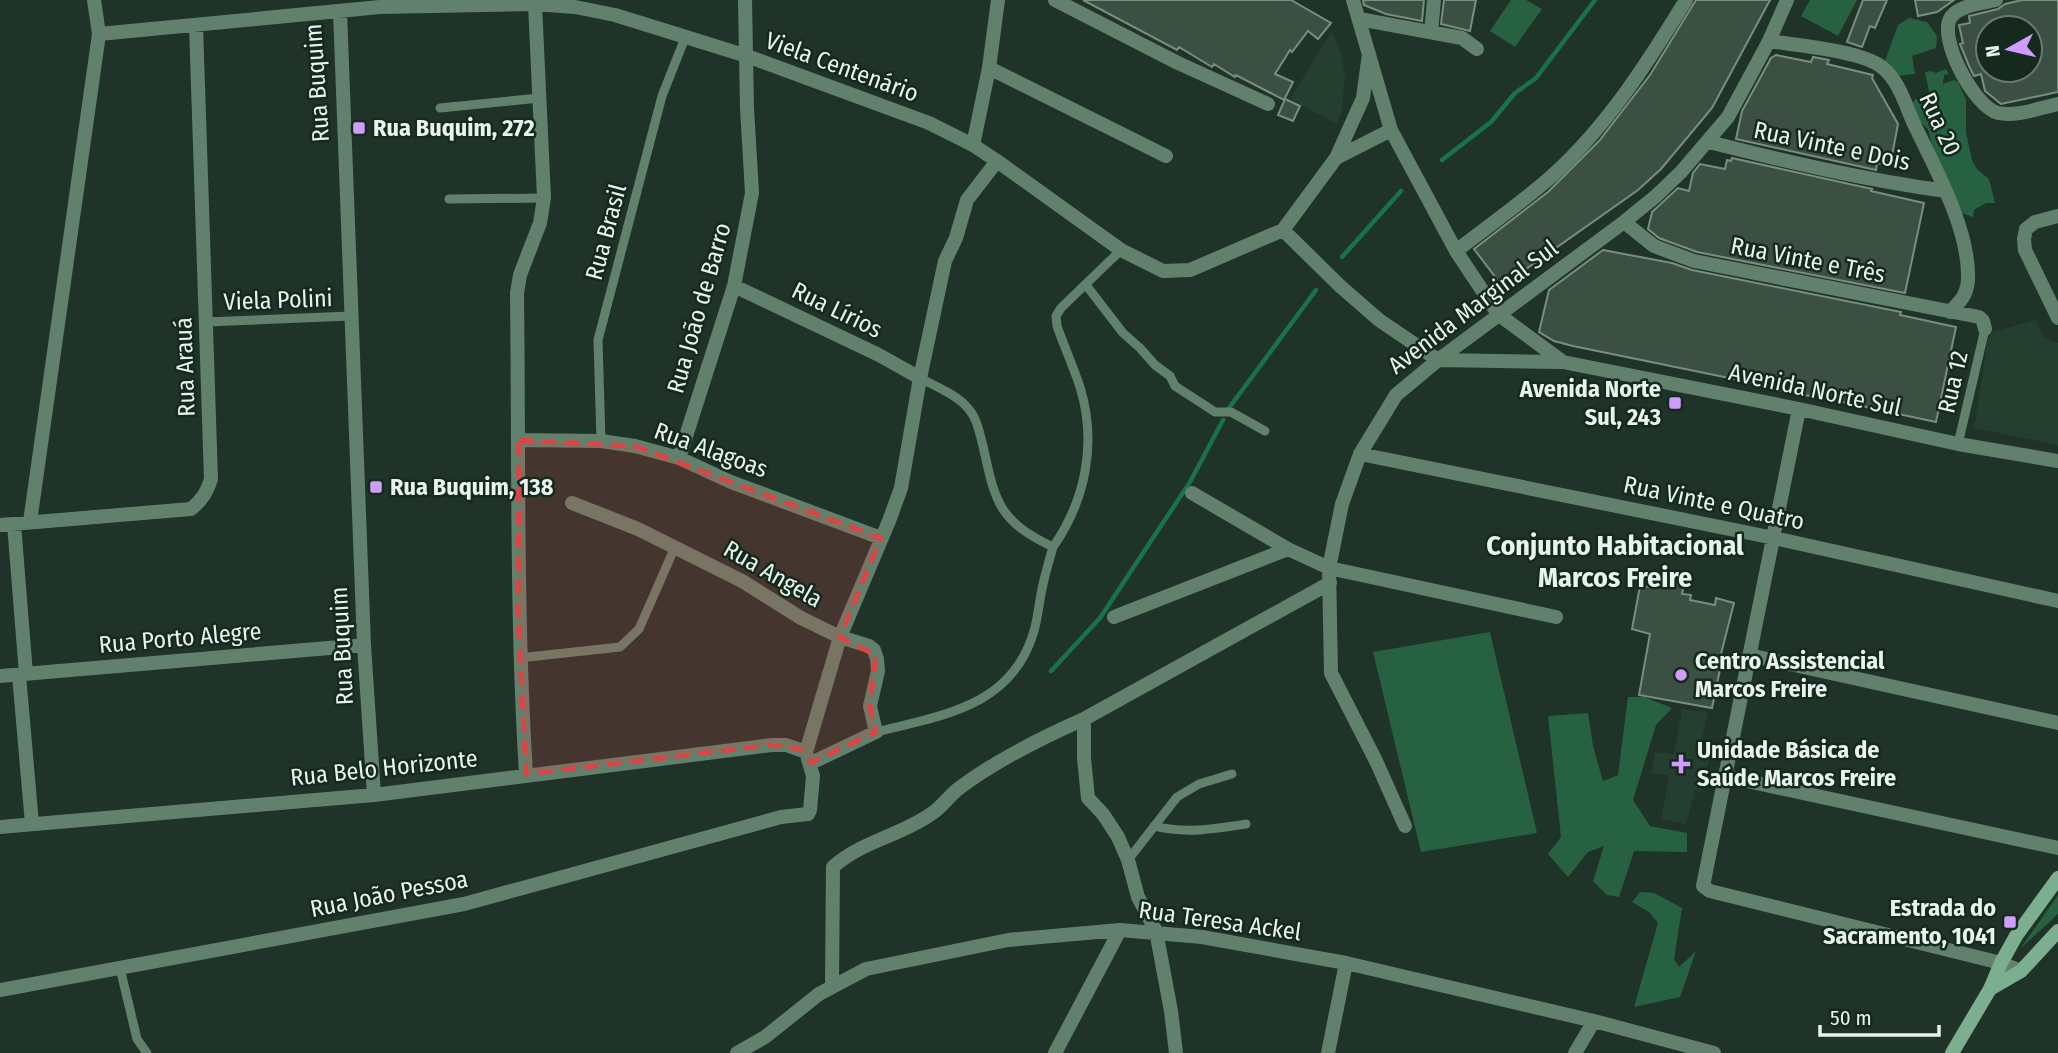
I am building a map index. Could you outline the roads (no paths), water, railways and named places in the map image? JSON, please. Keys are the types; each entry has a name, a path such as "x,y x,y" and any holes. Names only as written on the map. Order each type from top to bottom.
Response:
{"street":[{"path":"30,522 99,34 94,0"},
{"name":"Rua João de Barro","path":"678,458 734,286 752,193 745,0"},
{"path":"972,145 989,68 998,0"},
{"path":"1055,0 1178,63 1268,104"},
{"path":"1431,32 1434,0"},
{"path":"1456,251 1553,174 1594,133 1645,66 1686,0"},
{"name":"Avenida Marginal Sul","path":"1405,826 1376,761 1331,673 1329,568 1342,504 1360,454 1396,395 1438,359 1624,222 1656,196 1709,142 1728,117 1769,41 1787,0"},
{"path":"1996,0 1963,8 1951,15 1948,33 1958,66 1977,99 1987,108 2000,113 2015,113 2058,104"},
{"path":"526,774 519,658 517,293 520,275 540,223 544,198 535,4"},
{"name":"Viela Centenário","path":"340,12 425,5 535,4 575,7 615,15 747,56 929,123 972,145 1121,250 1163,271 1190,270 1283,230"},
{"path":"1353,6 1431,32 1462,38 1477,49"},
{"name":"Avenida Norte Sul","path":"1353,6 1391,130 1456,251 1499,314 1563,362"},
{"name":"Rua Buquim","path":"99,34 340,12 364,645 374,795"},
{"name":"Rua Arauá","path":"7,524 191,509 201,502 211,479 196,25"},
{"name":"Rua 20","path":"1769,41 1867,60 1883,67 1895,84 1946,191 1959,227 1967,274 1964,297 1950,312"},
{"path":"1369,54 1363,98 1336,158 1283,230 1379,320 1438,359"},
{"path":"989,68 1166,156"},
{"path":"1336,158 1391,130"},
{"name":"Rua Vinte e Dois","path":"1709,142 1804,167 1946,191"},
{"path":"808,757 840,637 901,488 920,378 948,252 956,238 967,200 997,161"},
{"path":"2058,216 2035,222 2026,229 2024,239 2025,250 2058,318"},
{"name":"Rua Vinte e Três","path":"1624,222 1654,246 1694,261 1979,317 1985,329"},
{"name":"Rua Lírios","path":"734,286 879,355 920,378"},
{"name":"Avenida Norte Sul","path":"1438,359 1563,362 1958,444 2058,461"},
{"path":"1799,409 1702,883 1704,888 2001,963 2021,971"},
{"name":"Rua Alagoas","path":"519,440 601,441 635,446 678,458 731,482 881,538"},
{"name":"Rua Vinte e Quatro","path":"1360,454 1774,538 2058,601"},
{"path":"1192,493 1288,550 1329,568 1556,617"},
{"name":"Rua Angela","path":"572,503 638,529 742,581 801,618 840,637 869,646 876,654 878,671 870,706 876,732"},
{"path":"7,524 22,675 32,824"},
{"path":"1114,617 1288,550"},
{"path":"832,985 833,867 846,855 931,814 959,789 1006,759 1330,583"},
{"name":"Rua Porto Alegre","path":"0,676 364,645"},
{"path":"1749,655 2058,723"},
{"path":"1084,719 1088,798 1103,814 1118,837 1128,860 1138,897 1156,932 1176,1053"},
{"path":"808,757 876,732"},
{"name":"Rua Belo Horizonte","path":"0,827 374,795 772,745 786,745 808,757"},
{"name":"Rua João Pessoa","path":"0,990 464,904 781,817 808,814 813,788 808,757"},
{"path":"1724,776 2058,848"},
{"path":"1952,1053 1990,989 2016,936 2058,878"},
{"path":"1055,1053 1120,930"},
{"name":"Rua Teresa Ackel","path":"737,1053 765,1037 832,985 866,969 1008,940 1120,930 1202,937 1346,963 1594,1021 1714,1053"},
{"path":"1990,989 2021,971 2058,931"},
{"path":"1328,1053 1346,963"},
{"path":"1575,1053 1594,1021"}],"lane":[{"name":"Rua Brasil","path":"601,441 598,340 662,96 685,38"},
{"path":"440,108 539,98"},
{"path":"449,199 544,198"},
{"path":"876,732 965,707 991,695 1009,679 1025,657 1053,547 1074,510 1085,476 1090,442 1080,387 1056,317 1061,308 1121,250"},
{"path":"1086,285 1123,333 1155,366 1170,376 1175,386 1215,412 1231,412 1265,431"},
{"name":"Viela Polini","path":"206,322 351,316"},
{"name":"Rua 12","path":"1958,444 1985,329"},
{"path":"920,378 967,407 977,422 992,490 1002,512 1036,539 1053,547"},
{"path":"519,658 620,647 639,629 675,547"},
{"path":"1128,860 1177,797 1186,790 1232,774"},
{"path":"1154,826 1174,831 1216,829 1245,824"},
{"path":"120,968 136,1039 147,1053"}],"waterway":[{"path":"1442,160 1491,122 1515,93 1536,78 1595,0"},
{"path":"1342,257 1401,191"},
{"path":"1229,408 1316,290"},
{"path":"1051,671 1100,618 1190,482 1223,420"}],"place":[{"name":"Rua Buquim, 272","path":"359,128"},
{"name":"Avenida Norte Sul, 243","path":"1675,403"},
{"name":"Rua Buquim, 138","path":"376,487"},
{"name":"Centro Assistencial Marcos Freire","path":"1681,675"},
{"name":"Unidade Básica de Saúde Marcos Freire","path":"1681,764"},
{"name":"Estrada do Sacramento, 1041","path":"2010,922"}],"district":[{"name":"Conjunto Habitacional Marcos Freire","path":"1615,561"}]}
